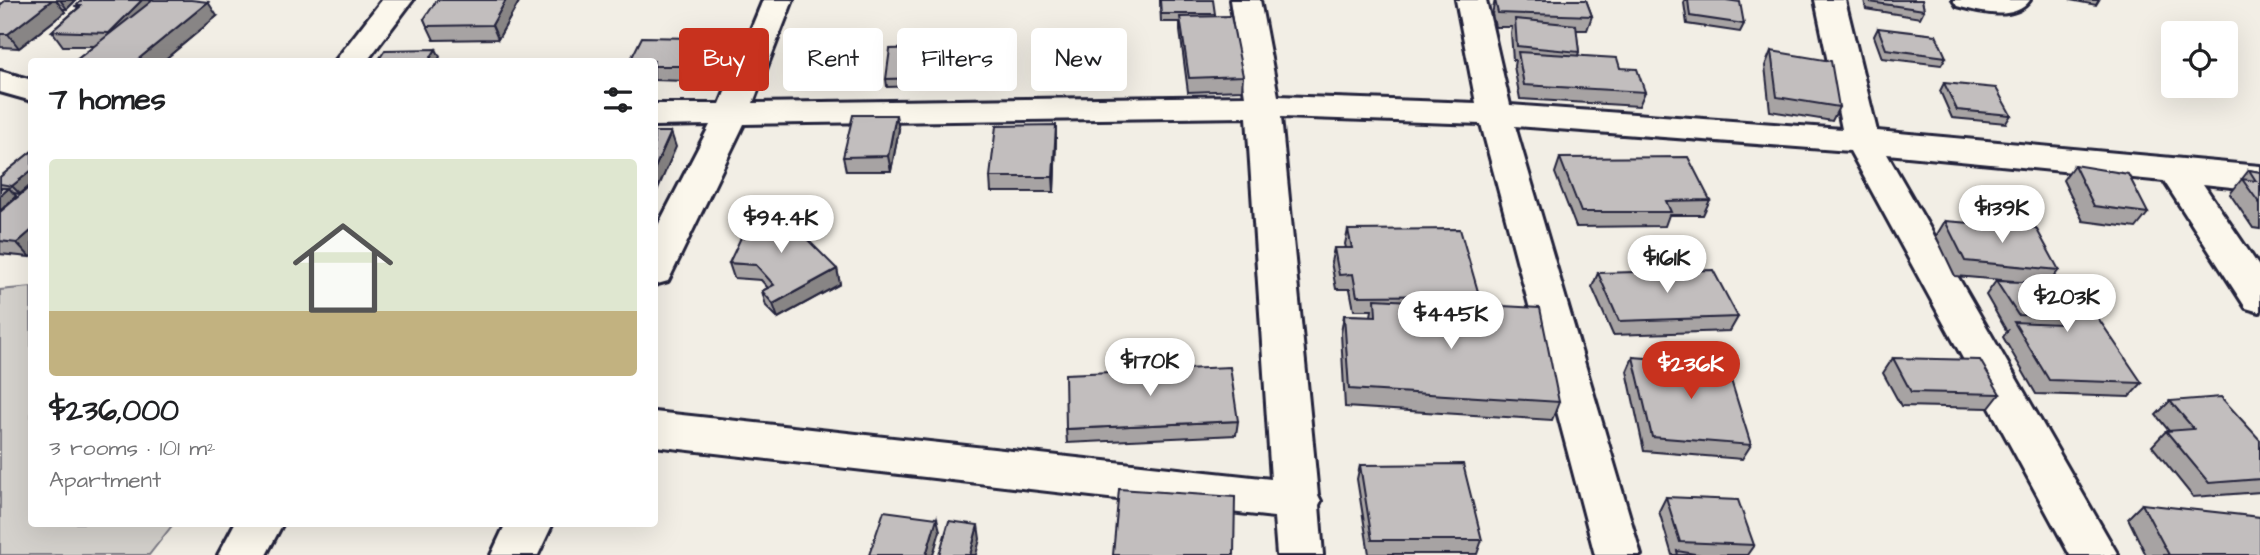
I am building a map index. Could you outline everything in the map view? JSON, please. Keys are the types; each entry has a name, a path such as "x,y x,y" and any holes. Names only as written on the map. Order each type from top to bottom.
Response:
{"street":[{"path":"353,58 398,0"},
{"path":"658,263 733,112 779,0"},
{"path":"1245,0 1264,106 1298,501 1300,555"},
{"path":"1471,0 1495,114 1618,555"},
{"path":"1830,0 1862,141 2095,555"},
{"path":"1968,0 1989,4 2011,3 2015,0"},
{"path":"0,80 28,90"},
{"path":"658,115 1264,106 1495,114 1862,141 2260,178"},
{"path":"2176,171 2260,298"},
{"path":"658,429 1298,501"},
{"path":"241,555 258,527"},
{"path":"514,555 528,527"}],"shaded area":[{"path":"28,287 28,527 171,527 149,555 0,555 0,290"}],"building":[{"path":"6,0 52,0 8,34 0,34 0,5"},
{"path":"82,0 142,0 109,33 52,31 81,6 76,6"},
{"path":"153,0 208,2 140,58 79,58"},
{"path":"437,0 506,0 492,25 427,26 424,19"},
{"path":"1160,0 1213,0 1215,14 1161,14"},
{"path":"1495,0 1586,0 1592,16 1498,13"},
{"path":"1688,0 1740,2 1744,24 1690,16"},
{"path":"1869,0 1922,0 1924,10 1870,2"},
{"path":"1231,16 1243,76 1189,78 1180,17"},
{"path":"1515,19 1576,25 1579,52 1517,46"},
{"path":"1878,28 1936,35 1946,57 1886,49"},
{"path":"642,37 679,38 679,66 658,66 658,58 632,58"},
{"path":"436,49 430,58 380,58 385,50"},
{"path":"890,49 897,49 897,79 886,79"},
{"path":"1771,51 1831,61 1839,107 1777,97"},
{"path":"1518,52 1617,58 1620,68 1637,69 1645,92 1524,85"},
{"path":"1944,83 1996,88 2011,115 1957,110"},
{"path":"853,115 896,115 888,156 843,157"},
{"path":"1056,125 1053,177 990,177 996,126"},
{"path":"658,132 671,132 658,161"},
{"path":"28,154 28,173 12,186 0,184 0,177"},
{"path":"1688,157 1710,200 1666,201 1671,212 1581,212 1560,158"},
{"path":"2074,165 2128,174 2148,213 2094,206"},
{"path":"2249,170 2260,172 2260,204 2242,179 2256,181"},
{"path":"0,188 9,188 0,196"},
{"path":"28,188 28,233 17,243 0,241 0,212"},
{"path":"778,210 837,269 773,304 762,291 774,285 756,265 729,263 752,214 763,218"},
{"path":"1945,221 2036,228 2059,270 1965,261"},
{"path":"1460,229 1479,295 1357,296 1353,274 1339,275 1334,248 1352,248 1348,230"},
{"path":"1713,270 1738,317 1619,321 1598,273"},
{"path":"1996,281 2075,284 2142,383 2049,380 2014,322 2061,324 2056,316 2018,315"},
{"path":"1375,299 1540,308 1559,402 1349,389 1344,315 1376,316"},
{"path":"1633,357 1726,364 1751,445 1652,437"},
{"path":"1893,358 1980,360 2000,394 1911,392"},
{"path":"1230,367 1238,421 1066,429 1065,374"},
{"path":"2221,397 2260,440 2260,479 2209,483 2166,431 2194,429 2170,401"},
{"path":"1463,464 1482,540 1372,540 1360,465"},
{"path":"1119,489 1235,497 1234,555 1113,555"},
{"path":"1666,497 1738,500 1754,545 1680,542"},
{"path":"2142,504 2260,517 2260,555 2169,555"},
{"path":"884,511 937,518 926,555 869,555"},
{"path":"949,521 978,525 970,555 939,555"},
{"path":"1677,551 1701,555 1678,555"}]}
